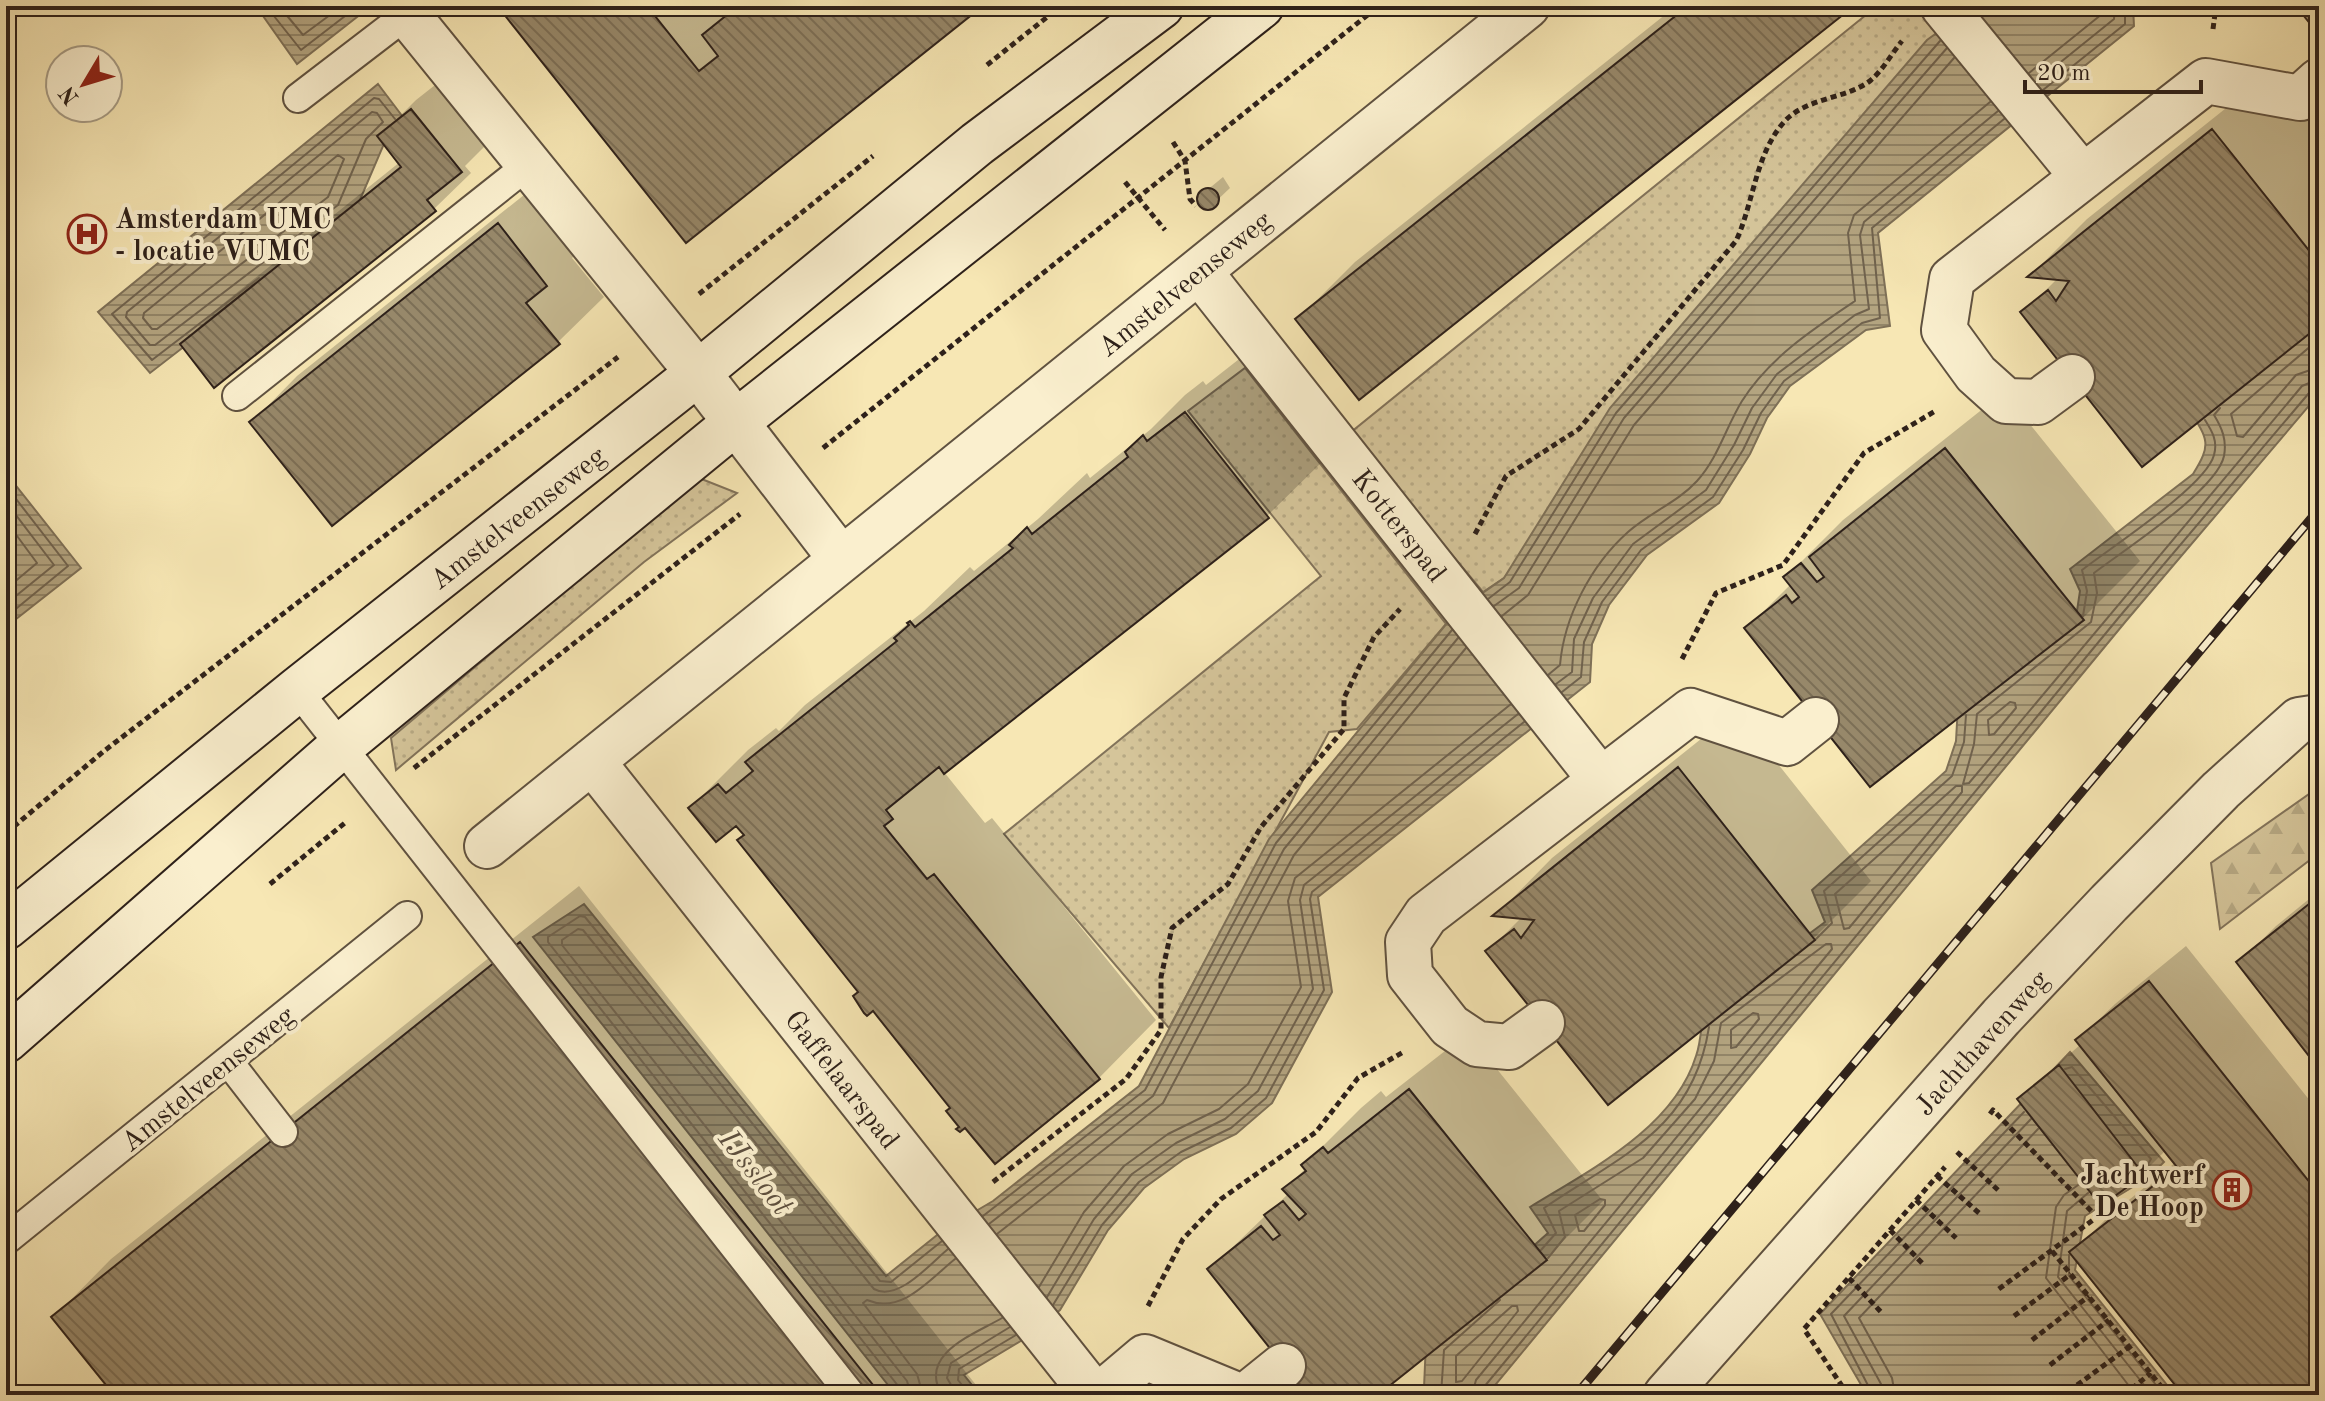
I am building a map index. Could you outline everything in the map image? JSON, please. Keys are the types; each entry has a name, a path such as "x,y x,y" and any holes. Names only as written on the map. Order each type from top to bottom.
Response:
{"street":[{"name":"Amstelveenseweg","path":"6,927 297,690 698,373 977,144 1161,6"},
{"path":"6,1040 340,747 735,423 1261,6"},
{"name":"Amstelveenseweg","path":"487,846 1527,6"},
{"path":"1944,8 2083,177"},
{"path":"412,10 528,165 698,373 841,559"},
{"path":"2072,377 2038,402 2006,401 1976,374 1944,330 1952,279 2206,81 2300,98 2319,81"},
{"name":"Kotterspad","path":"1199,271 1600,779"},
{"path":"1542,1023 1509,1047 1477,1044 1450,1026 1410,975 1408,942 1426,915 1691,711 1787,743 1816,720"},
{"name":"Jachthavenweg","path":"1666,1395 2001,1017 2109,903 2221,790 2299,720 2319,717"},
{"name":"Gaffelaarspad","path":"592,761 952,1217 1097,1395 1145,1357"},
{"path":"1145,1357 1237,1395"},
{"path":"1247,1395 1283,1366"}],"lane":[{"path":"298,98 412,10"},
{"path":"237,396 528,165"},
{"path":"297,690 851,1395"},
{"name":"Amstelveenseweg","path":"6,1240 407,916"},
{"path":"228,1061 283,1132"}],"path":[{"path":"975,75 1061,6"},
{"path":"258,894 1379,6"},
{"path":"6,833 104,751 658,326 877,152"},
{"path":"1691,711 1669,682 1716,593 1783,565 1864,453 1933,414 1976,374"},
{"path":"1145,1357 1139,1323 1183,1239 1221,1199 1316,1132 1358,1078 1450,1026"},
{"path":"1984,1121 1993,1110 2097,1217 1996,1291"},
{"path":"1848,1395 1804,1329 1966,1142"},
{"path":"1957,1152 1998,1190"},
{"path":"1937,1176 1979,1213"},
{"path":"1916,1200 1956,1238"},
{"path":"1890,1230 1924,1265"},
{"path":"2052,1251 2168,1395"},
{"path":"2014,1316 2071,1274"},
{"path":"1848,1278 1881,1312"},
{"path":"2032,1340 2089,1296"},
{"path":"2050,1365 2109,1320"},
{"path":"2069,1391 2129,1347"},
{"path":"2124,1395 2151,1373"}],"green space":[{"path":"1877,6 1917,6 1938,32 1504,578 1483,592 1350,433"},
{"path":"1245,368 1446,624 1357,729 1329,732 1169,1028 1004,834 1321,576 1188,411"},
{"path":"699,478 737,493 644,562 396,770 391,738"},
{"path":"2319,787 2319,853 2220,929 2211,863"}],"water":[{"path":"256,6 371,6 297,64"},
{"name":"IJssloot","path":"1954,6 2133,6 2134,26 1878,233 1890,326 1866,330 1790,386 1767,418 1750,454 1719,503 1647,555 1609,605 1592,644 1590,682 1318,897 1332,992 1272,1103 1236,1134 1184,1159 1144,1188 1108,1230 1060,1310 1024,1339 964,1375 980,1395 896,1395 533,937 584,904 886,1276 942,1231 993,1201 1139,1086 1269,839 1457,611 1504,578 1610,408 1927,40 1938,32"},
{"path":"378,84 409,125 383,146 353,216 150,373 98,312"},
{"path":"2319,299 2319,394 2126,621 1487,1395 1419,1395 1424,1388 1426,1342 1548,1233 1530,1207 1627,1145 1669,1105 1685,1082 1696,1056 1703,1013 1825,922 1812,890 1946,771 1956,741 1958,705 2077,611 2080,591 2070,569 2193,474 2203,455 2205,442 2189,410"},
{"path":"6,473 81,568 6,627"},
{"path":"2070,1052 2164,1162 2149,1177 2085,1216 2075,1270 2175,1395 1867,1395 1820,1314"}],"building":[{"path":"512,6 647,6 699,71 718,56 702,35 738,6 968,6 974,13 686,243 503,13"},
{"path":"1688,6 1854,6 1359,400 1295,319"},
{"path":"2296,6 2319,6 2319,35"},
{"path":"411,109 462,172 427,200 436,211 214,388 180,344 401,167 377,136"},
{"path":"2212,129 2319,263 2319,326 2142,467 2020,312 2048,290 2056,301 2069,281 2027,277"},
{"path":"1208,188 1219,199 1208,210 1197,199"},
{"path":"498,223 547,286 526,303 560,344 332,526 249,422"},
{"path":"1185,412 1269,518 944,774 939,767 886,810 893,819 884,826 927,879 934,874 1100,1079 995,1164 965,1128 960,1132 956,1129 959,1127 946,1111 950,1108 873,1011 867,1016 864,1013 853,996 858,992 737,840 744,835 736,826 716,842 688,808 718,784 726,793 753,771 745,762 897,641 894,638 909,625 907,623 910,621 915,627 1013,548 1009,545 1027,527 1032,534 1128,457 1125,452 1143,435 1147,441"},
{"path":"1945,448 2084,620 1870,787 1744,628 1786,595 1792,603 1799,597 1783,577 1801,563 1817,582 1824,577 1809,557"},
{"path":"1678,767 1815,940 1608,1105 1485,951 1514,929 1521,938 1534,920 1492,916"},
{"path":"2319,896 2319,1069 2236,962"},
{"path":"520,942 881,1395 114,1395 51,1317"},
{"name":"Jachtwerf De Hoop","path":"2149,981 2319,1194 2319,1395 2183,1395 2069,1252 2177,1167 2075,1040"},
{"path":"2059,1065 2144,1175 2101,1206 2017,1099"},
{"path":"1409,1089 1547,1260 1378,1395 1307,1395 1207,1269 1261,1226 1273,1240 1280,1235 1264,1215 1283,1201 1299,1220 1306,1214 1282,1189 1306,1171 1301,1165 1323,1147 1328,1153"}],"railway":[{"path":"1576,1395 2319,509"}],"place":[{"name":"Amsterdam UMC - locatie VUMC","path":"87,234"},
{"name":"Jachtwerf De Hoop","path":"2232,1190"}]}
